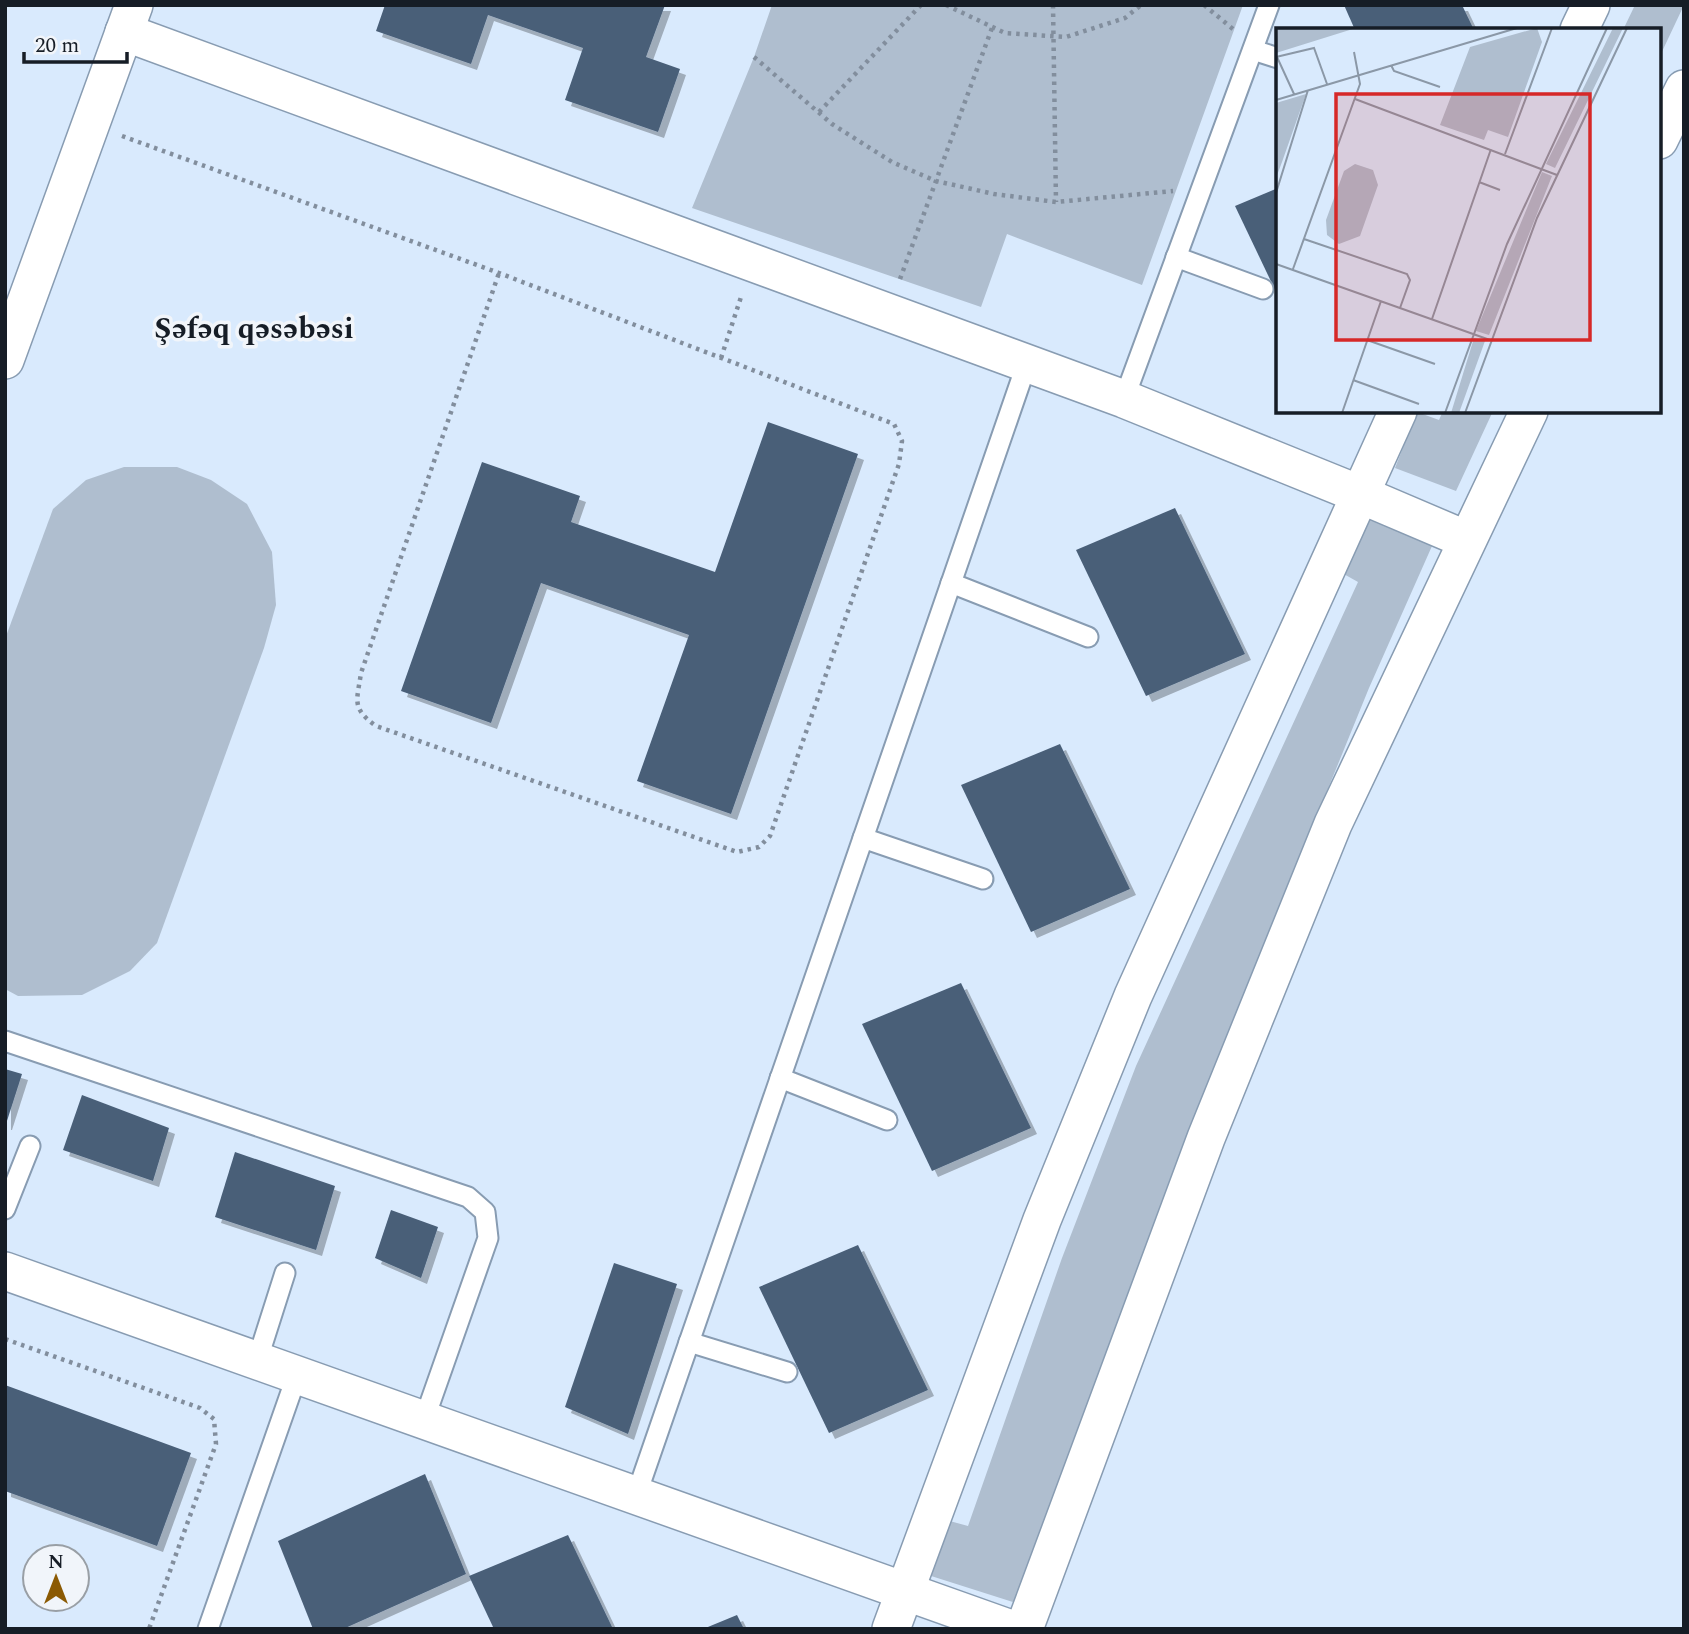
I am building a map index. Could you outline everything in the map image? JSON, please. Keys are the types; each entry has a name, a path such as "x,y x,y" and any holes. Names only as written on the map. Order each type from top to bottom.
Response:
{"street":[{"path":"1580,28 1591,5"},
{"path":"5,360 129,19 752,263 1124,399 1467,540"},
{"path":"1661,136 1684,89"},
{"path":"891,1629 1042,1220 1133,996 1397,413"},
{"path":"1024,1629 1206,1138 1333,824 1528,413"},
{"path":"5,1272 1011,1629"}],"lane":[{"path":"1124,399 1269,5"},
{"path":"1253,50 1276,57"},
{"path":"1176,257 1263,289"},
{"path":"636,1496 1027,363"},
{"path":"951,583 1088,637"},
{"path":"863,838 983,879"},
{"path":"5,1041 468,1197 485,1212 488,1238 424,1420"},
{"path":"780,1078 887,1121"},
{"path":"5,1209 30,1146"},
{"path":"257,1361 285,1273"},
{"path":"690,1342 787,1372"},
{"path":"208,1629 297,1376"}],"path":[{"path":"819,112 922,5"},
{"path":"946,5 1005,33 1066,37 1125,18 1141,5"},
{"path":"1053,5 1056,202"},
{"path":"1203,5 1234,30"},
{"path":"900,279 992,27"},
{"path":"754,57 832,124 892,162 936,181 994,194 1056,202 1176,190"},
{"path":"91,125 499,273 894,424 902,441 899,464 770,836 759,847 737,852 376,726 361,715 357,700 361,673 499,273"},
{"path":"721,358 752,263"},
{"path":"5,1339 200,1408 214,1419 216,1444 149,1629"}],"shaded area":[{"path":"772,5 1243,5 1142,285 1007,234 981,307 692,208 754,57"},
{"path":"1635,5 1684,5 1661,54 1661,28 1624,28"},
{"path":"1417,413 1439,420 1442,413 1492,413 1456,491 1395,468"},
{"path":"124,467 177,467 211,480 247,504 272,552 276,605 264,648 157,943 130,971 82,995 18,996 5,989 5,639 53,509 86,480"},
{"path":"1369,517 1432,546 1369,688 1193,1120 1016,1603 928,1575 946,1520 968,1526 1062,1258 1136,1066 1358,582 1342,573"}],"building":[{"path":"385,5 665,5 646,57 680,69 658,132 565,100 583,48 488,15 471,64 376,31"},
{"path":"1344,5 1462,5 1473,28 1354,28"},
{"path":"1276,189 1276,292 1235,206"},
{"path":"768,422 858,454 731,814 637,781 689,635 541,583 491,723 401,691 482,462 580,496 571,522 715,572"},
{"path":"1175,508 1245,654 1146,696 1076,550"},
{"path":"1060,744 1130,889 1031,932 961,785"},
{"path":"961,983 1031,1128 932,1171 862,1024"},
{"path":"5,1069 22,1074 6,1124 5,1124"},
{"path":"82,1095 169,1128 153,1181 63,1150"},
{"path":"235,1152 335,1186 316,1250 215,1217"},
{"path":"391,1210 438,1227 421,1278 375,1258"},
{"path":"858,1245 928,1390 829,1433 759,1287"},
{"path":"614,1263 677,1284 628,1434 565,1407"},
{"path":"5,1385 191,1453 157,1546 5,1491"},
{"path":"425,1474 466,1574 343,1629 313,1629 278,1541"},
{"path":"568,1535 613,1629 494,1629 469,1576"},
{"path":"737,1615 744,1629 703,1629"}],"district":[{"name":"Şəfəq qəsəbəsi","path":"254,329"}]}
